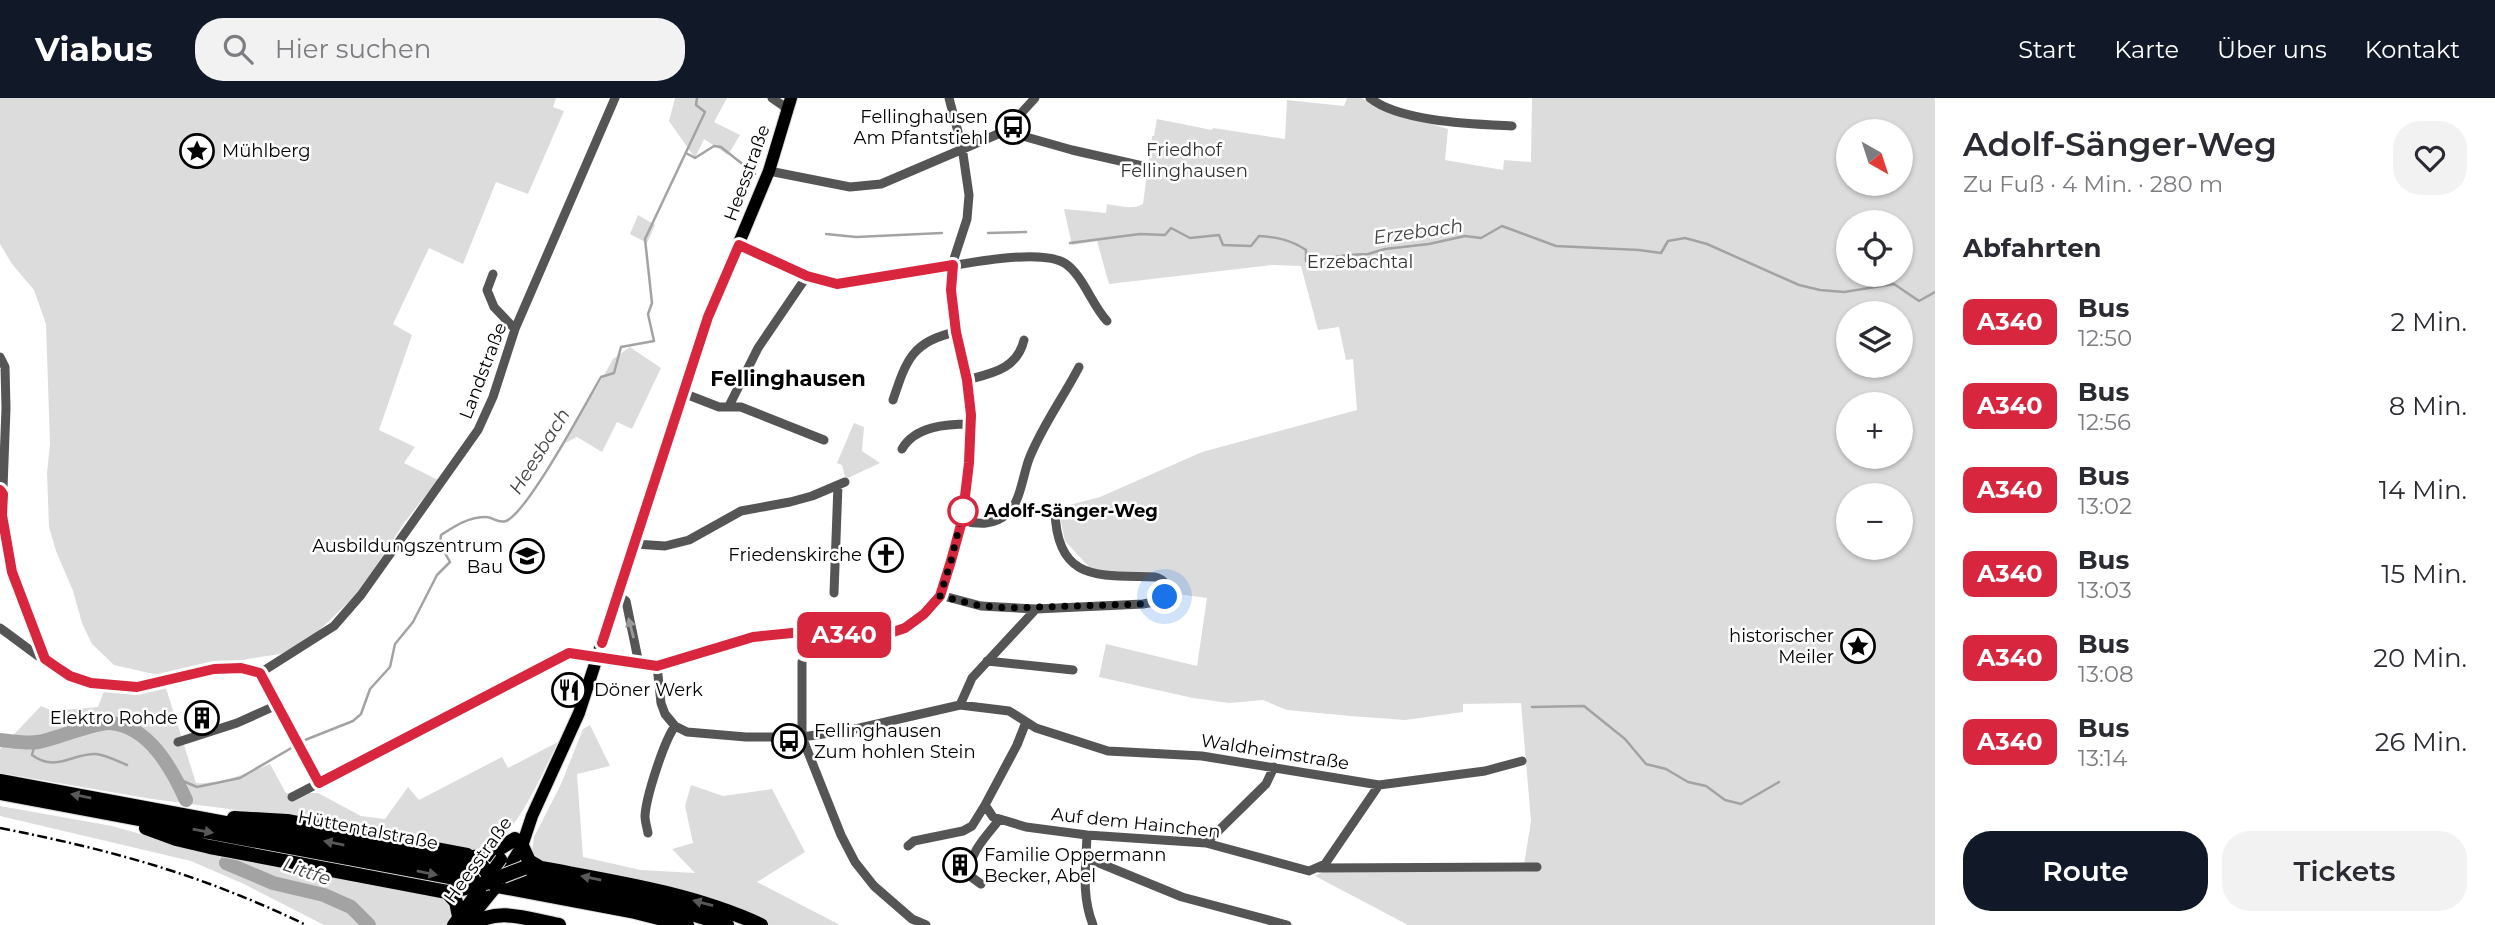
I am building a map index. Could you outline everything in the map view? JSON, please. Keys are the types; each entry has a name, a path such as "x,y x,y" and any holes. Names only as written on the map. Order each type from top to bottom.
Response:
{"highway":[{"name":"Hüttentalstraße","path":"0,781 633,899 727,925"},
{"name":"Hüttentalstraße","path":"0,793 631,911 687,925"},
{"path":"112,815 176,839 447,892 464,890 541,868"},
{"path":"212,820 241,817 286,821 476,860 518,843 529,861 541,868 709,904 761,925"},
{"path":"476,860 496,881 515,915"},
{"path":"447,892 456,902 459,922"},
{"path":"472,925 491,915 515,915 523,919 559,925"}],"main road":[{"name":"Heesstraße","path":"459,922 496,881 518,843 579,713 708,317 769,171 789,103"}],"street":[{"name":"Landstraße","path":"260,673 334,626 361,595 478,430 493,397 515,329 615,98"},
{"path":"772,98 789,103"},
{"path":"292,797 569,653 657,666 753,637 802,632 834,635 887,634 905,628 924,614 940,596 962,521 969,463 967,380 956,332 951,290 953,265 969,206 962,148 949,98"},
{"path":"769,171 837,185 866,187 896,180 962,148 1005,131 1035,98"},
{"path":"1370,98 1380,106 1448,123 1511,126"},
{"path":"1005,131 1147,167"},
{"path":"739,245 807,276 837,284 953,265 1038,258 1060,261 1074,272 1098,312 1107,321"},
{"path":"493,274 487,290 494,307 515,329"},
{"path":"729,406 758,348 807,276"},
{"path":"893,400 901,376 917,350 934,337 956,332"},
{"path":"967,380 1007,367 1021,353 1024,340"},
{"path":"0,357 5,367 2,515 12,572 45,659"},
{"path":"962,521 984,524 1000,519 1012,509 1036,441 1079,367"},
{"path":"683,393 719,407 741,407 824,440"},
{"path":"902,449 911,438 925,431 951,424 970,424"},
{"path":"635,544 665,546 689,540 741,511 812,496 842,483 834,593"},
{"path":"940,596 981,606 1036,609 1143,604 1160,601 1168,592 1167,585 1155,576 1102,575 1083,571 1059,545 1055,511"},
{"path":"618,595 626,601 639,664"},
{"path":"960,705 972,678 1036,609"},
{"path":"0,628 70,676 91,683 137,687 214,669 241,668 260,673 319,783"},
{"path":"987,661 1073,670"},
{"path":"802,662 802,737 841,835 855,862 874,886 912,919 926,925"},
{"path":"657,666 661,703 665,714 675,726 687,732 746,737 802,737 851,730 960,705 1009,711 1026,722 1017,745 972,826 963,831 914,841 908,846"},
{"path":"178,742 237,723 277,705"},
{"name":"Waldheimstraße","path":"1026,722 1108,751 1178,754 1379,785 1485,772 1522,761"},
{"path":"648,833 645,817 650,796 666,738 675,726"},
{"path":"1206,843 1266,784 1274,767"},
{"path":"1314,870 1325,864 1379,785"},
{"path":"981,884 970,876 970,864 999,820 991,816 985,806"},
{"name":"Auf dem Hainchen","path":"999,820 1026,827 1087,835 1206,843 1314,870 1537,867"},
{"path":"1087,835 1085,894 1093,925"},
{"path":"1087,858 1182,897 1287,925"}],"green space":[{"path":"0,98 556,98 553,107 564,111 528,194 496,182 463,264 429,248 393,324 412,335 379,430 415,447 404,463 438,480 404,523 359,592 306,643 280,654 167,677 114,665 92,644 82,623 49,527 47,473 50,444 46,324 34,290 12,264 0,244"},
{"path":"675,98 727,98 714,122 740,135 728,155 704,139 695,158 669,121"},
{"path":"1347,98 1362,98 1378,108 1448,129 1445,160 1503,170 1504,160 1531,162 1532,98 1935,98 1935,925 1408,925 1315,876 1325,871 1523,871 1531,821 1521,703 1463,704 1463,712 1405,720 1287,710 1263,700 1229,703 1193,698 1099,677 1106,644 1197,666 1207,598 1177,594 1165,582 1091,569 1065,541 1058,508 1100,497 1202,452 1357,410 1353,359 1346,360 1339,327 1318,330 1301,266 1272,265 1109,284 1097,241 1072,245 1064,209 1106,213 1107,204 1130,207 1143,204 1152,136 1157,119 1212,130 1213,128 1285,139 1287,100 1344,106"},
{"path":"638,215 655,225 647,243 630,234"},
{"path":"630,347 661,368 632,429 617,422 602,452 577,437 565,443 613,359"},
{"path":"854,423 864,427 862,451 880,463 848,478 845,477 842,465 837,463"},
{"path":"165,685 196,783 224,780 270,764 286,793 318,793 361,816 385,819 408,787 419,800 502,757 508,768 558,742 529,800 510,829 489,847 472,851 314,820 152,799 0,773 0,749 41,706 53,711 98,707 105,688 139,690"},
{"path":"590,725 610,766 577,774 583,857 641,870 695,873 672,849 693,843 685,806 691,785 723,796 772,789 805,852 757,882 840,925 770,925 748,914 541,861 532,852 534,837 561,784 583,729"},
{"path":"0,806 112,826 208,853 443,898 449,908 450,918 446,925 324,925 244,884 191,861 0,816"}],"waterway":[{"name":"Heesbach","path":"176,778 197,787 240,778 305,740 353,721 361,714 370,689 390,667 395,644 413,622 437,575 450,562 440,544 441,535 473,519 486,517 503,522 516,513 542,478 601,377 614,373 621,347 654,341 648,314 652,303 645,239 705,112 696,105 697,98"},
{"name":"Erzebach","path":"686,153 695,158 714,146 721,147 755,174"},
{"name":"Erzebach","path":"1070,243 1140,234 1165,235 1171,228 1190,238 1219,235 1223,245 1251,246 1259,236 1272,237 1306,250 1306,261 1368,254 1465,236 1481,238 1502,226 1556,246 1661,253 1668,241 1685,238 1707,244 1799,285 1820,290 1844,292 1894,284 1919,301 1935,292"},
{"name":"Erzebach","path":"988,233 1026,232"},
{"name":"Erzebach","path":"826,234 856,237 942,233"},
{"path":"1532,707 1584,706 1625,739 1646,764 1666,769 1688,782 1706,786 1725,800 1741,804 1779,782"},
{"name":"Littfe","path":"0,740 33,743 103,723 124,726 136,732 157,751 174,775 186,800"},
{"path":"35,743 32,755 49,762 96,754 127,765"},
{"name":"Littfe","path":"226,863 273,883 324,895 351,907 369,925"}],"railway":[{"path":"0,828 81,845 156,866 230,892 306,925"}],"bus line":[{"name":"A340","path":"0,490 3,494 2,515 12,572 45,659 70,676 91,683 137,687 214,669 241,668 260,673 319,783 569,653 657,666 753,637 802,632 872,636 887,634 905,628 924,614 940,596 951,561 962,521 969,463 971,415 967,380 956,332 951,290 953,265 837,284 807,276 739,245 708,317 602,643"}],"place":[{"name":"Fellinghausen Am Pfantstiehl","path":"1013,127"},
{"name":"Mühlberg","path":"197,151"},
{"name":"Adolf-Sänger-Weg","path":"963,511"},
{"name":"Friedenskirche","path":"886,555"},
{"name":"Ausbildungszentrum Bau","path":"527,556"},
{"name":"historischer Meiler","path":"1858,646"},
{"name":"Döner Werk","path":"569,690"},
{"name":"Elektro Rohde","path":"202,718"},
{"name":"Fellinghausen Zum hohlen Stein","path":"789,741"},
{"name":"Familie Oppermann Becker, Abel","path":"960,865"}],"district":[{"name":"Fellinghausen","path":"788,379"}],"route":[{"path":"963,511 940,596 981,606 1036,609 1143,604 1160,601 1165,597"}],"park label":[{"name":"Friedhof Fellinghausen","path":"1184,160"},
{"name":"Erzebachtal","path":"1360,262"}]}
